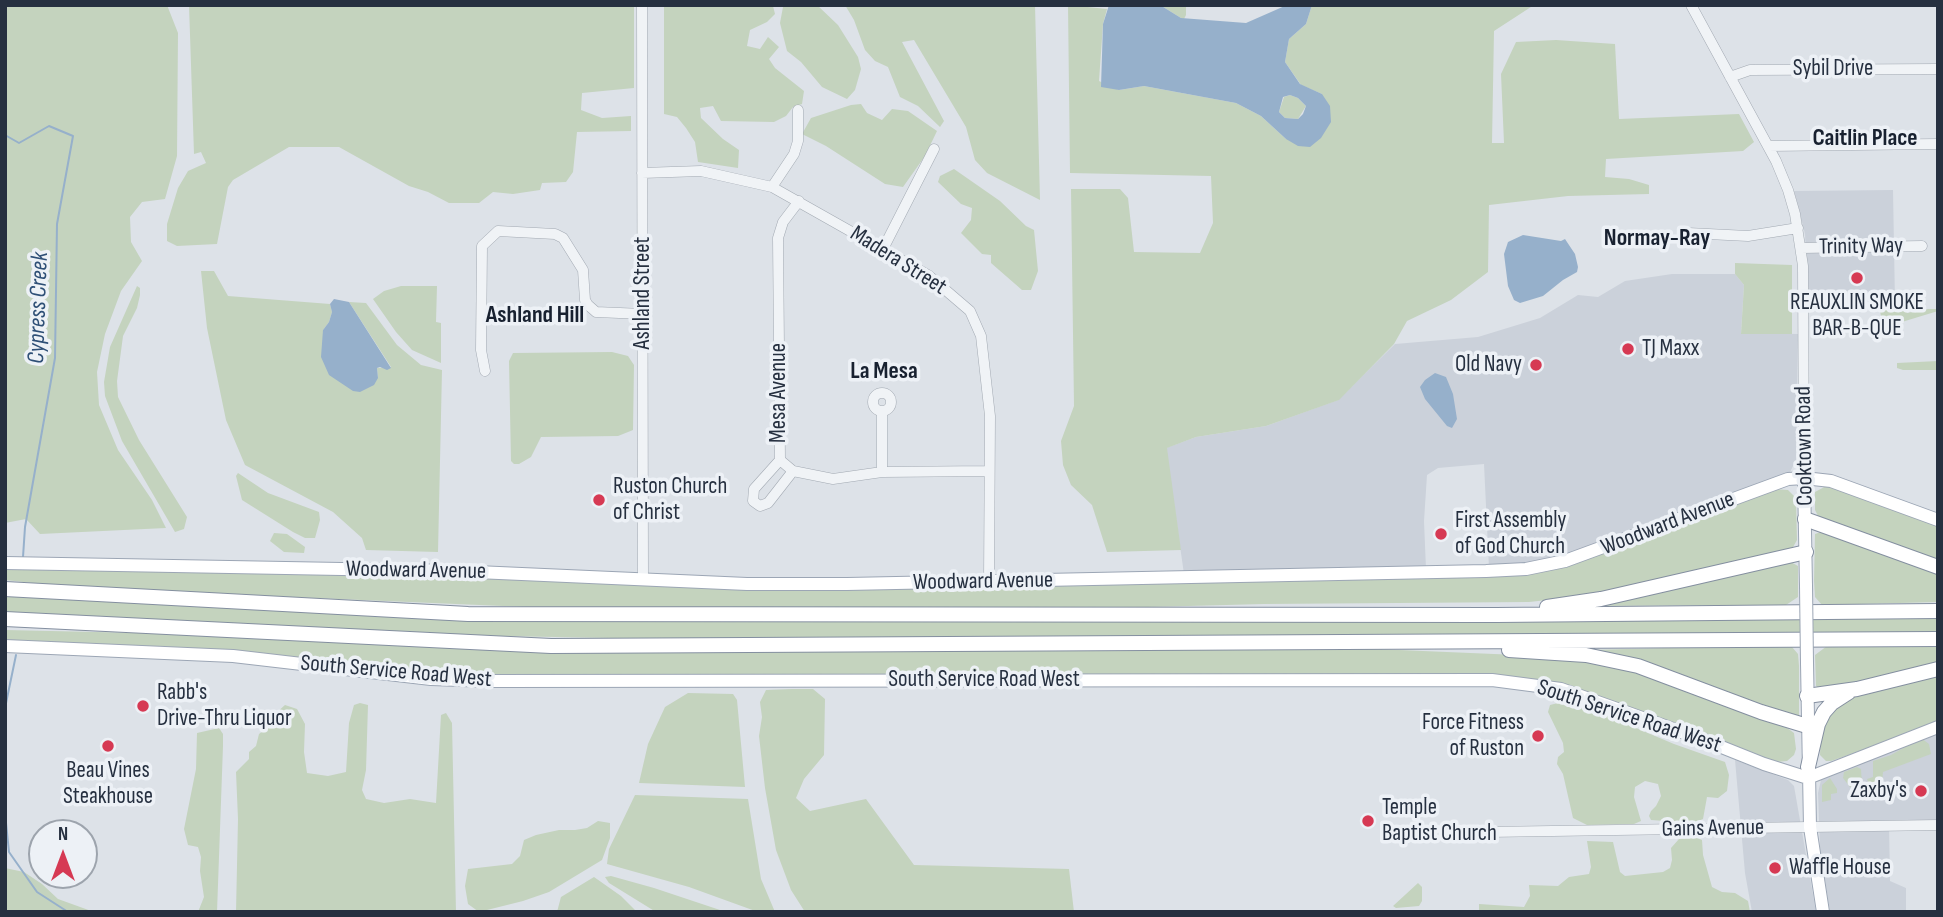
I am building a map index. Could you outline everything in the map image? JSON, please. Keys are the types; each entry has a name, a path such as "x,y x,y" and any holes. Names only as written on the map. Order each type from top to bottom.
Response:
{"highway":[{"path":"1805,519 1938,567"},
{"path":"1496,615 1601,599 1806,552"},
{"path":"5,589 468,614 1496,615 1938,611"},
{"path":"5,619 551,646 1938,639"},
{"path":"1438,641 1496,650 1562,653 1608,659 1638,666 1760,712 1807,726"},
{"path":"1807,696 1857,689 1938,669"},
{"path":"1808,773 1818,724 1824,712 1839,697 1857,689"}],"main road":[{"name":"Cooktown Road","path":"1804,478 1810,827 1823,912"},
{"name":"Woodward Avenue","path":"5,563 454,571 747,584 1472,572 1526,569 1565,561 1788,479 1804,478 1832,481 1938,520"},
{"name":"South Service Road West","path":"5,646 233,656 443,680 1492,680 1561,690 1691,735 1764,764 1808,773"},
{"path":"1808,773 1938,727"}],"street":[{"name":"Ashland Street","path":"642,5 643,580"},
{"name":"Cooktown Road","path":"1691,5 1768,146 1788,190 1798,228 1801,248 1804,478"},
{"name":"Sybil Drive","path":"1730,77 1750,70 1938,68"},
{"path":"772,187 794,154 797,141 797,110"},
{"path":"1768,146 1938,144"},
{"path":"883,249 934,149"},
{"name":"Madera Street","path":"642,173 701,171 772,187 928,275 970,311 981,336 990,416 989,582"},
{"name":"Mesa Avenue","path":"799,201 783,222 778,238 780,460 793,471 833,479 882,472 989,471"},
{"path":"1688,233 1748,236 1798,228"},
{"path":"485,371 481,351 482,246 498,231 555,234 563,238 583,270 585,300 588,305 596,312 643,314"},
{"name":"Trinity Way","path":"1801,248 1922,246"},
{"path":"882,411 882,472"},
{"path":"780,460 754,489 753,501 760,506 768,503 793,471"},
{"name":"Gains Avenue","path":"1489,832 1938,825"}],"shaded area":[{"path":"1893,190 1895,303 1809,304 1805,234 1794,191"},
{"path":"1672,274 1735,274 1744,285 1741,333 1798,334 1796,460 1789,474 1559,559 1489,568 1484,464 1438,468 1427,475 1424,521 1426,569 1184,574 1166,448 1196,437 1266,426 1338,400 1395,344 1478,337 1540,318 1578,295 1598,297 1625,281"},
{"path":"1938,732 1938,823 1889,824 1890,881 1906,888 1906,912 1830,912 1820,847 1818,793 1821,780 1827,774"},
{"path":"1735,760 1788,780 1794,786 1816,912 1752,912 1745,873"}],"green space":[{"path":"5,5 167,5 178,33 177,156 165,199 142,202 130,217 131,242 142,261 121,291 105,334 97,372 99,405 118,450 152,500 166,528 40,534 26,519 5,523"},
{"path":"189,5 634,5 634,88 582,93 581,110 602,118 631,116 631,131 577,132 573,172 566,182 542,183 540,190 513,194 493,192 479,203 449,203 409,186 339,147 289,147 233,180 228,187 217,244 177,246 167,241 167,224 178,188 188,171 206,163 201,152 194,154"},
{"path":"664,5 773,6 775,14 767,22 750,30 747,46 760,49 768,37 779,47 769,59 775,68 804,91 802,104 793,107 786,116 774,122 721,121 713,106 700,108 701,118 739,150 738,168 698,162 695,142 686,128 677,117 664,114"},
{"path":"817,5 838,25 858,57 861,69 855,90 847,99 822,87 801,62 787,51 780,23 783,7"},
{"path":"845,5 1035,5 1040,200 987,173 975,160 966,127 914,40 902,42 944,121 940,127 918,106 900,97 888,67 875,61 865,50 854,20"},
{"path":"1068,5 1107,9 1103,24 1099,81 1119,90 1144,86 1236,103 1261,116 1286,139 1322,94 1301,85 1285,62 1289,39 1306,24 1312,5 1534,5 1494,31 1492,143 1504,143 1501,74 1516,42 1556,40 1615,44 1619,119 1739,114 1754,142 1743,151 1606,159 1605,177 1629,179 1649,185 1649,194 1568,196 1489,205 1488,272 1451,300 1407,321 1394,344 1339,400 1266,426 1196,437 1167,448 1181,550 1107,552 1092,505 1071,485 1063,465 1061,441 1074,406 1071,189 1120,189 1128,198 1134,252 1200,253 1213,223 1211,176 1070,173"},
{"path":"1160,5 1186,5 1186,15 1184,19 1181,18"},
{"path":"1290,95 1306,106 1298,119 1285,118 1279,112 1284,97"},
{"path":"861,104 867,113 882,120 892,109 908,111 937,131 925,156 903,187 885,184 826,146 802,134 811,118"},
{"path":"954,169 1000,201 1026,226 1034,230 1038,271 1031,290 1022,290 991,263 991,255 982,254 961,233 971,220 972,208 961,204 938,182 940,176"},
{"path":"1735,263 1792,265 1792,334 1741,334 1744,285 1735,274"},
{"path":"201,271 214,271 228,296 330,304 332,312 323,330 378,378 377,368 391,367 349,302 366,303 397,345 421,365 442,370 438,552 366,550 362,538 333,512 245,465 226,420 207,328"},
{"path":"137,286 140,288 140,295 137,308 123,336 117,381 118,397 139,440 187,517 184,529 175,532 122,441 105,396 104,382 110,347"},
{"path":"401,286 437,286 436,322 441,323 441,363 412,350 373,299 384,291"},
{"path":"1903,304 1907,313 1928,309 1938,311 1892,325 1882,321 1880,311"},
{"path":"612,352 628,356 634,365 633,430 618,436 541,437 531,457 514,464 511,461 509,361 513,353"},
{"path":"1938,361 1938,370 1897,368 1897,363"},
{"path":"238,473 268,493 319,512 320,520 315,538 305,538 293,532 242,500 236,476"},
{"path":"1828,485 1938,523 1938,563 1819,518 1815,510 1815,492"},
{"path":"1773,489 1788,490 1796,498 1797,540 1792,549 1585,596 1529,602 1112,608 550,608 79,588 5,580 5,567 493,577 876,589 1486,577 1539,573 1583,561"},
{"path":"1821,532 1938,574 1938,602 1822,605 1815,597 1814,581 1815,534"},
{"path":"274,533 287,534 305,547 304,553 284,552 270,541"},
{"path":"1789,561 1798,566 1798,597 1786,605 1583,606"},
{"path":"5,596 603,621 1938,616 1938,634 721,640 445,635 5,613"},
{"path":"5,630 187,634 414,645 1352,648 1565,657 1584,659 1644,675 1783,725 1794,733 1796,749 1787,761 1776,762 1554,685 440,676 5,642"},
{"path":"1938,645 1938,667 1820,689 1816,686 1815,655 1827,646"},
{"path":"1792,647 1798,654 1798,718 1589,650"},
{"path":"1938,676 1938,724 1831,761 1826,761 1820,755 1821,726 1845,698"},
{"path":"813,689 825,699 824,755 804,779 796,798 810,811 866,799 914,865 1069,869 1074,912 805,912 791,890 776,850 759,736 762,717 760,702 766,690"},
{"path":"688,693 733,694 737,700 745,787 639,783 648,744 665,707"},
{"path":"1562,702 1610,717 1725,762 1729,775 1727,791 1718,798 1707,797 1703,819 1693,823 1651,820 1651,811 1661,796 1658,784 1645,781 1635,787 1634,797 1641,821 1634,824 1587,825 1573,818 1563,774 1557,764 1558,757 1564,752 1563,743 1548,712 1550,705"},
{"path":"285,705 297,709 305,724 304,752 307,773 328,776 346,772 349,723 354,705 368,705 366,770 362,790 366,799 384,803 410,799 436,803 441,715 446,713 452,723 456,912 236,912 236,772 249,759 249,752 256,746 259,734 271,725 275,714"},
{"path":"219,728 223,734 223,746 217,912 198,912 204,897 201,857 198,847 188,845 184,829 196,769 197,733"},
{"path":"1921,738 1929,744 1931,754 1883,772 1882,782 1868,782 1867,779 1873,777 1873,761 1891,755"},
{"path":"1857,767 1861,769 1862,785 1868,786 1850,787 1843,778 1844,772"},
{"path":"1830,778 1837,793 1831,794 1831,800 1822,802 1822,785"},
{"path":"635,795 748,799 761,879 775,912 758,912 689,887 607,864 609,849"},
{"path":"598,821 610,823 610,838 602,860 549,892 523,901 479,912 468,904 465,886 468,869 512,864 520,856 524,840 559,830 587,828"},
{"path":"1695,837 1702,840 1703,855 1712,887 1722,892 1735,893 1748,901 1750,912 1479,912 1479,904 1524,907 1530,896 1529,885 1558,886 1569,877 1589,874 1591,867 1587,841 1613,842 1620,872 1625,876 1663,872 1670,868 1671,848 1679,839"},
{"path":"5,868 28,875 28,889 47,889 58,899 94,912 5,912"},
{"path":"611,876 726,912 656,912 609,883 605,877"},
{"path":"594,877 621,896 637,912 557,912 561,897"},
{"path":"1418,883 1422,887 1422,901 1419,906 1393,906"}],"water":[{"path":"1109,5 1160,5 1181,18 1246,23 1287,5 1312,5 1306,24 1289,39 1285,62 1300,84 1322,94 1330,106 1331,122 1321,138 1310,147 1298,146 1286,139 1261,116 1236,103 1144,86 1119,90 1101,87 1103,24","holes":["1290,95 1306,106 1303,114 1298,119 1285,118 1279,112 1283,97"]},
{"path":"1523,235 1561,241 1565,239 1575,254 1578,267 1577,272 1543,296 1520,303 1514,300 1508,286 1504,254 1508,242"},
{"path":"334,299 349,302 391,368 377,368 378,378 374,385 360,392 353,391 329,375 321,357 323,330 329,322 332,312 330,304"},
{"path":"1435,373 1446,377 1453,394 1457,419 1452,428 1447,426 1425,399 1420,387"}],"waterway":[{"name":"Cypress Creek","path":"5,135 19,143 49,126 73,136 57,224 55,358 25,527 23,557"},
{"name":"Cypress Creek","path":"5,708 16,655"},
{"name":"Cypress Creek","path":"5,813 9,852 37,892 68,912"}],"place":[{"name":"REAUXLIN SMOKE BAR-B-QUE","path":"1857,278"},
{"name":"TJ Maxx","path":"1628,349"},
{"name":"Old Navy","path":"1536,365"},
{"name":"Ruston Church of Christ","path":"599,500"},
{"name":"First Assembly of God Church","path":"1441,534"},
{"name":"Rabb's Drive-Thru Liquor","path":"143,706"},
{"name":"Force Fitness of Ruston","path":"1538,736"},
{"name":"Beau Vines Steakhouse","path":"108,746"},
{"name":"Zaxby's","path":"1921,791"},
{"name":"Temple Baptist Church","path":"1368,821"},
{"name":"Waffle House","path":"1775,868"}],"district":[{"name":"Caitlin Place","path":"1865,139"},
{"name":"Normay-Ray","path":"1657,239"},
{"name":"Ashland Hill","path":"535,316"},
{"name":"La Mesa","path":"884,372"}]}
